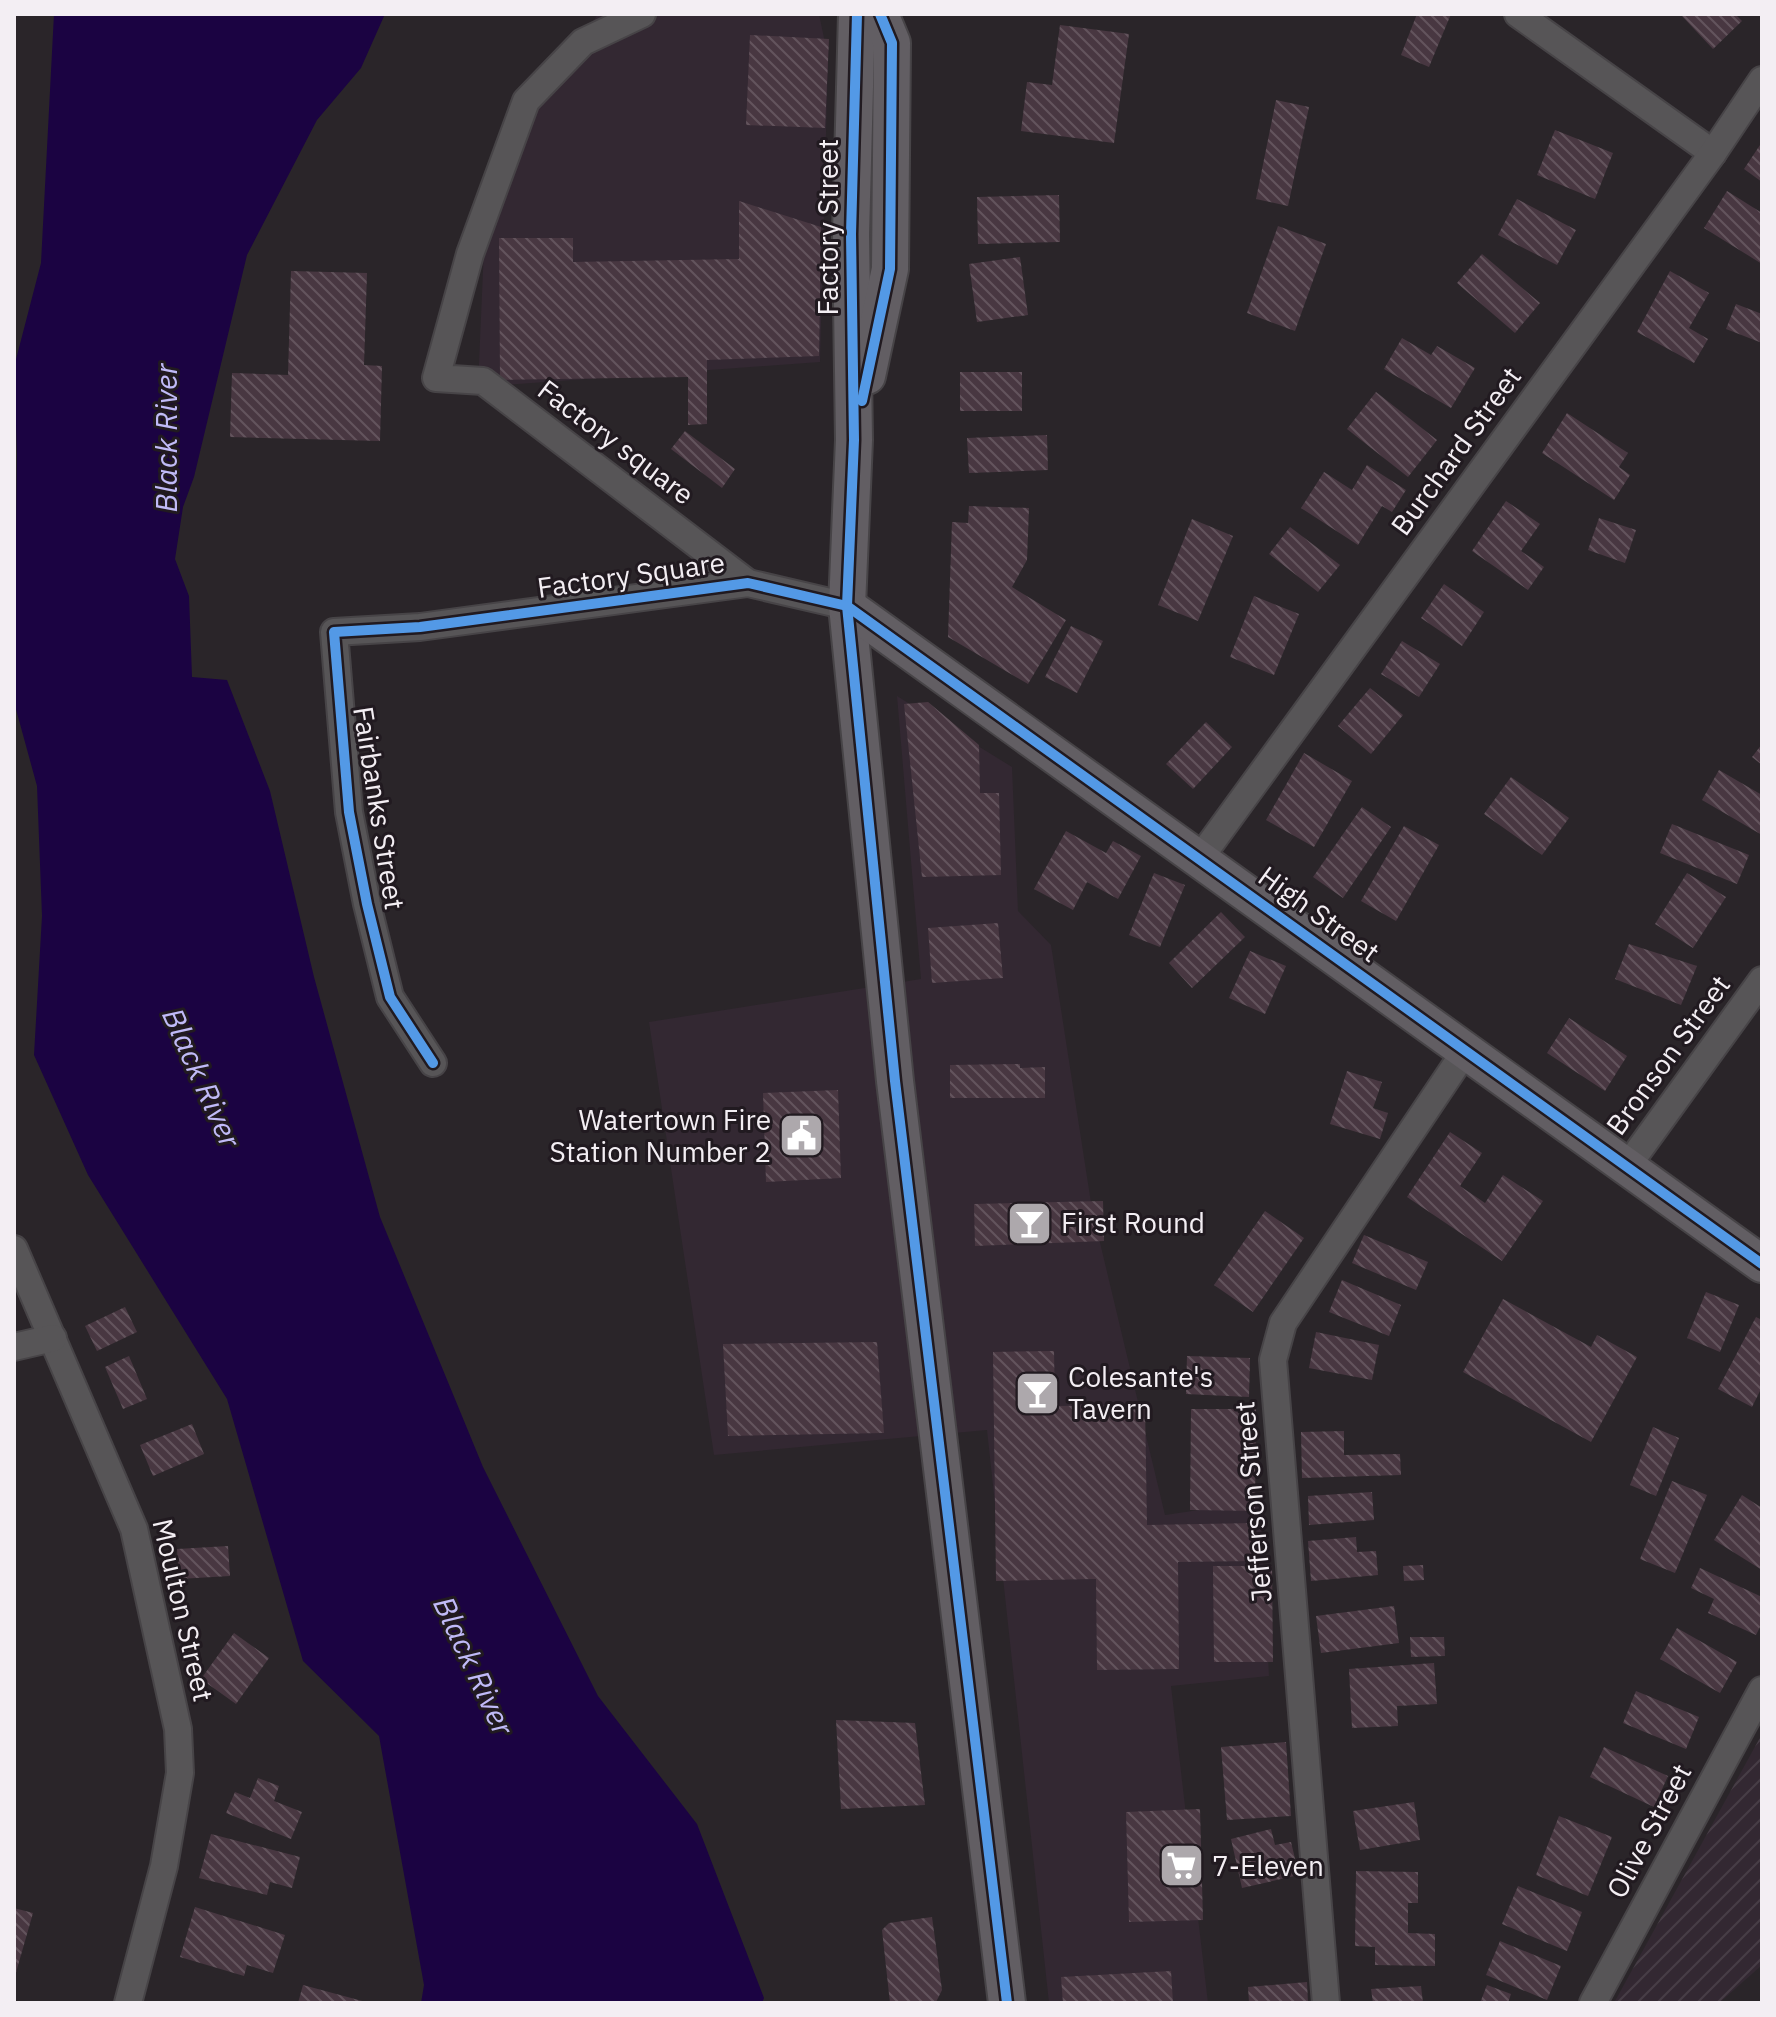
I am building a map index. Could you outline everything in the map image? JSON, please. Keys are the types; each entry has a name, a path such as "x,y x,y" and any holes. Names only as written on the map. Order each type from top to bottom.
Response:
{"main road":[{"name":"Factory Street","path":"857,14 851,234 854,440 847,606 895,1081 1007,2003"},
{"name":"Factory Street","path":"854,440 890,269 892,43 880,14"},
{"name":"High Street","path":"847,606 1762,1264"}],"street":[{"name":"Factory square","path":"642,14 583,42 526,101 470,254 436,378 483,381 748,583"},
{"path":"1518,14 1713,153"},
{"name":"Burchard Street","path":"1200,858 1713,153 1762,80"},
{"name":"Factory Square","path":"420,627 748,583 847,606"},
{"name":"Fairbanks Street","path":"420,627 334,632 349,812 367,904 390,997 433,1063"},
{"name":"Bronson Street","path":"1626,1168 1762,980"},
{"name":"Jefferson Street","path":"1326,2003 1273,1360 1283,1323 1466,1050"},
{"name":"Moulton Street","path":"14,1249 134,1529 178,1729 180,1773 170,1835 128,2003"},
{"path":"14,1347 53,1338"},
{"name":"Olive Street","path":"1593,2003 1762,1690"}],"shaded area":[{"path":"598,14 819,14 828,57 820,362 478,387 487,177"},
{"path":"897,696 1012,767 1018,911 1051,945 1092,1209 1165,1515 1260,1501 1269,1676 1171,1686 1208,2003 1049,2003 987,1430 714,1455 649,1022 921,979"},
{"path":"1762,1734 1762,1965 1719,2003 1614,2003"}],"water":[{"name":"Black River","path":"54,14 385,14 361,68 317,120 247,255 194,477 183,507 175,559 189,596 192,677 227,680 270,791 314,977 380,1217 483,1467 598,1696 697,1824 764,1998 762,2003 421,2003 424,1985 379,1736 303,1661 227,1399 88,1175 34,1055 42,916 37,786 14,702 17,454 14,367 41,263"}],"building":[{"path":"1417,14 1451,14 1429,67 1401,55"},
{"path":"1680,14 1735,14 1742,21 1713,49"},
{"path":"1060,25 1129,34 1114,143 1021,131 1027,82 1052,85"},
{"path":"750,35 829,39 825,128 746,125"},
{"path":"1276,100 1309,107 1288,206 1256,199"},
{"path":"1555,130 1613,153 1595,199 1537,175"},
{"path":"1762,142 1762,182 1744,169"},
{"path":"1727,191 1762,213 1762,264 1704,228"},
{"path":"1059,195 1060,242 978,244 977,197"},
{"path":"1517,199 1576,230 1557,265 1498,235"},
{"path":"739,201 821,227 819,356 707,360 707,424 688,425 688,377 500,380 499,238 573,238 573,262 739,259"},
{"path":"1278,226 1326,244 1295,331 1247,313"},
{"path":"1482,254 1540,303 1515,333 1457,283"},
{"path":"1020,257 1028,315 977,322 969,264"},
{"path":"291,271 367,273 364,365 382,366 380,441 230,437 232,373 288,375"},
{"path":"1670,271 1709,293 1689,328 1708,339 1694,363 1637,332"},
{"path":"1736,304 1762,314 1762,343 1726,329"},
{"path":"1402,338 1431,355 1437,346 1475,368 1451,408 1384,369"},
{"path":"960,372 1022,372 1022,411 960,411"},
{"path":"1376,392 1437,440 1408,477 1347,429"},
{"path":"1567,413 1628,453 1619,467 1630,475 1614,500 1542,453"},
{"path":"685,431 735,469 722,488 671,449"},
{"path":"1047,435 1048,470 969,473 967,438"},
{"path":"1367,465 1406,490 1392,512 1382,506 1358,545 1301,508 1324,472 1352,490"},
{"path":"1506,501 1540,524 1521,551 1544,567 1528,590 1472,551"},
{"path":"969,506 1029,508 1027,560 1012,587 1066,620 1028,684 948,637 952,522 968,523"},
{"path":"1599,518 1636,530 1625,563 1588,550"},
{"path":"1192,519 1233,536 1198,621 1158,605"},
{"path":"1290,527 1340,565 1318,592 1269,554"},
{"path":"1444,584 1484,612 1462,646 1421,618"},
{"path":"1254,596 1299,614 1274,675 1230,657"},
{"path":"1071,626 1103,641 1077,693 1045,677"},
{"path":"1402,641 1440,664 1419,697 1381,674"},
{"path":"1370,688 1403,715 1371,754 1338,726"},
{"path":"928,702 979,745 980,793 999,793 1001,875 922,877 904,704"},
{"path":"1206,722 1232,747 1193,789 1166,764"},
{"path":"1762,744 1762,765 1752,757"},
{"path":"1304,753 1352,781 1314,847 1266,820"},
{"path":"1719,770 1762,795 1762,835 1702,800"},
{"path":"1511,777 1569,818 1542,855 1484,814"},
{"path":"1362,807 1391,827 1343,898 1313,877"},
{"path":"1672,824 1749,855 1737,884 1660,853"},
{"path":"1404,826 1439,845 1396,921 1361,901"},
{"path":"1066,831 1106,853 1113,841 1141,856 1118,899 1087,882 1073,910 1034,889"},
{"path":"1154,873 1185,885 1160,947 1129,935"},
{"path":"1687,873 1726,897 1693,948 1655,924"},
{"path":"1221,912 1245,937 1192,988 1169,963"},
{"path":"998,923 1003,978 932,983 928,928"},
{"path":"1629,944 1697,966 1681,1005 1615,979"},
{"path":"1250,951 1286,966 1265,1014 1229,998"},
{"path":"1569,1018 1627,1056 1605,1091 1547,1053"},
{"path":"1020,1064 1020,1068 1045,1067 1045,1098 950,1098 950,1065"},
{"path":"1347,1071 1382,1082 1373,1108 1388,1113 1380,1139 1330,1124"},
{"name":"Watertown Fire Station Number 2","path":"838,1090 841,1178 766,1182 763,1093"},
{"path":"1450,1132 1482,1153 1460,1186 1485,1203 1503,1175 1543,1201 1502,1261 1407,1197"},
{"path":"1103,1201 1104,1241 975,1246 974,1204"},
{"path":"1265,1211 1304,1238 1253,1312 1214,1285"},
{"path":"1364,1235 1428,1262 1416,1290 1352,1263"},
{"path":"1342,1280 1401,1305 1389,1336 1329,1312"},
{"path":"1706,1292 1739,1305 1720,1352 1687,1338"},
{"path":"1503,1299 1591,1347 1597,1335 1637,1357 1591,1442 1463,1372"},
{"path":"125,1307 137,1332 97,1351 85,1326"},
{"path":"1756,1317 1762,1320 1762,1387 1752,1407 1718,1389"},
{"path":"1316,1332 1379,1345 1372,1380 1309,1368"},
{"path":"877,1342 884,1433 728,1436 723,1344"},
{"path":"1054,1351 1055,1406 1145,1405 1147,1525 1255,1523 1255,1561 1178,1562 1179,1669 1097,1670 1096,1579 996,1581 993,1352"},
{"path":"129,1356 147,1399 123,1409 105,1367"},
{"path":"1187,1356 1250,1358 1249,1397 1186,1394"},
{"path":"1191,1409 1256,1409 1255,1511 1190,1510"},
{"path":"192,1424 204,1454 153,1476 140,1445"},
{"path":"1653,1427 1679,1438 1656,1496 1630,1485"},
{"path":"1344,1431 1344,1455 1400,1454 1401,1475 1302,1478 1301,1432"},
{"path":"1672,1481 1707,1495 1675,1573 1640,1559"},
{"path":"1372,1492 1374,1520 1309,1525 1308,1496"},
{"path":"1742,1495 1762,1508 1762,1570 1714,1540"},
{"path":"1356,1537 1357,1552 1376,1551 1378,1575 1311,1581 1308,1541"},
{"path":"228,1546 230,1576 179,1579 177,1549"},
{"path":"1423,1565 1424,1580 1404,1581 1403,1566"},
{"path":"1213,1566 1272,1566 1273,1662 1214,1662"},
{"path":"1700,1568 1762,1597 1762,1623 1756,1635 1708,1613 1714,1599 1691,1588"},
{"path":"1394,1606 1399,1643 1321,1653 1316,1616"},
{"path":"1677,1628 1737,1662 1720,1693 1660,1659"},
{"path":"234,1633 269,1658 236,1704 201,1679"},
{"path":"1410,1637 1444,1637 1445,1656 1411,1657"},
{"path":"1434,1663 1437,1704 1397,1706 1398,1726 1352,1728 1349,1669"},
{"path":"1636,1691 1699,1717 1686,1749 1623,1723"},
{"path":"836,1720 915,1723 925,1805 841,1809"},
{"path":"1286,1742 1291,1816 1227,1820 1221,1747"},
{"path":"1604,1747 1668,1776 1654,1807 1590,1777"},
{"path":"258,1778 279,1786 274,1801 302,1812 291,1839 226,1813 235,1792 250,1798"},
{"path":"1414,1802 1420,1840 1360,1850 1353,1811"},
{"path":"1200,1809 1203,1920 1129,1922 1126,1812"},
{"path":"1559,1816 1612,1837 1588,1896 1536,1875"},
{"path":"1271,1829 1275,1845 1291,1842 1299,1875 1242,1888 1231,1839"},
{"path":"211,1834 300,1857 292,1888 270,1882 267,1895 199,1878"},
{"path":"1356,1871 1418,1872 1418,1903 1408,1903 1408,1933 1435,1934 1435,1966 1375,1965 1375,1947 1355,1946"},
{"path":"1518,1886 1582,1912 1567,1951 1502,1924"},
{"path":"195,1907 285,1935 273,1973 247,1965 244,1976 180,1957"},
{"path":"14,1908 33,1913 15,1976 14,1976"},
{"path":"932,1917 942,1990 936,2002 890,2003 882,1930 889,1923"},
{"path":"1500,1941 1561,1966 1547,2000 1486,1975"},
{"path":"1171,1971 1173,2003 1063,2003 1061,1977"},
{"path":"1307,1982 1308,2003 1249,2003 1248,1987"},
{"path":"303,1985 366,2002 298,2003"},
{"path":"1487,1985 1511,1994 1508,2003 1480,2003"},
{"path":"1421,1986 1423,2003 1373,2003 1371,1989"}],"cycle path":[{"path":"857,14 851,234 854,440 847,606 895,1081 1007,2003"},
{"path":"862,401 890,269 892,43 880,14"},
{"path":"433,1063 390,997 367,904 349,812 334,632 420,627 748,583 847,606 1762,1264"}],"place":[{"name":"Watertown Fire Station Number 2","path":"802,1136"},
{"name":"First Round","path":"1030,1223"},
{"name":"Colesante's Tavern","path":"1037,1393"},
{"name":"7-Eleven","path":"1181,1866"}]}
